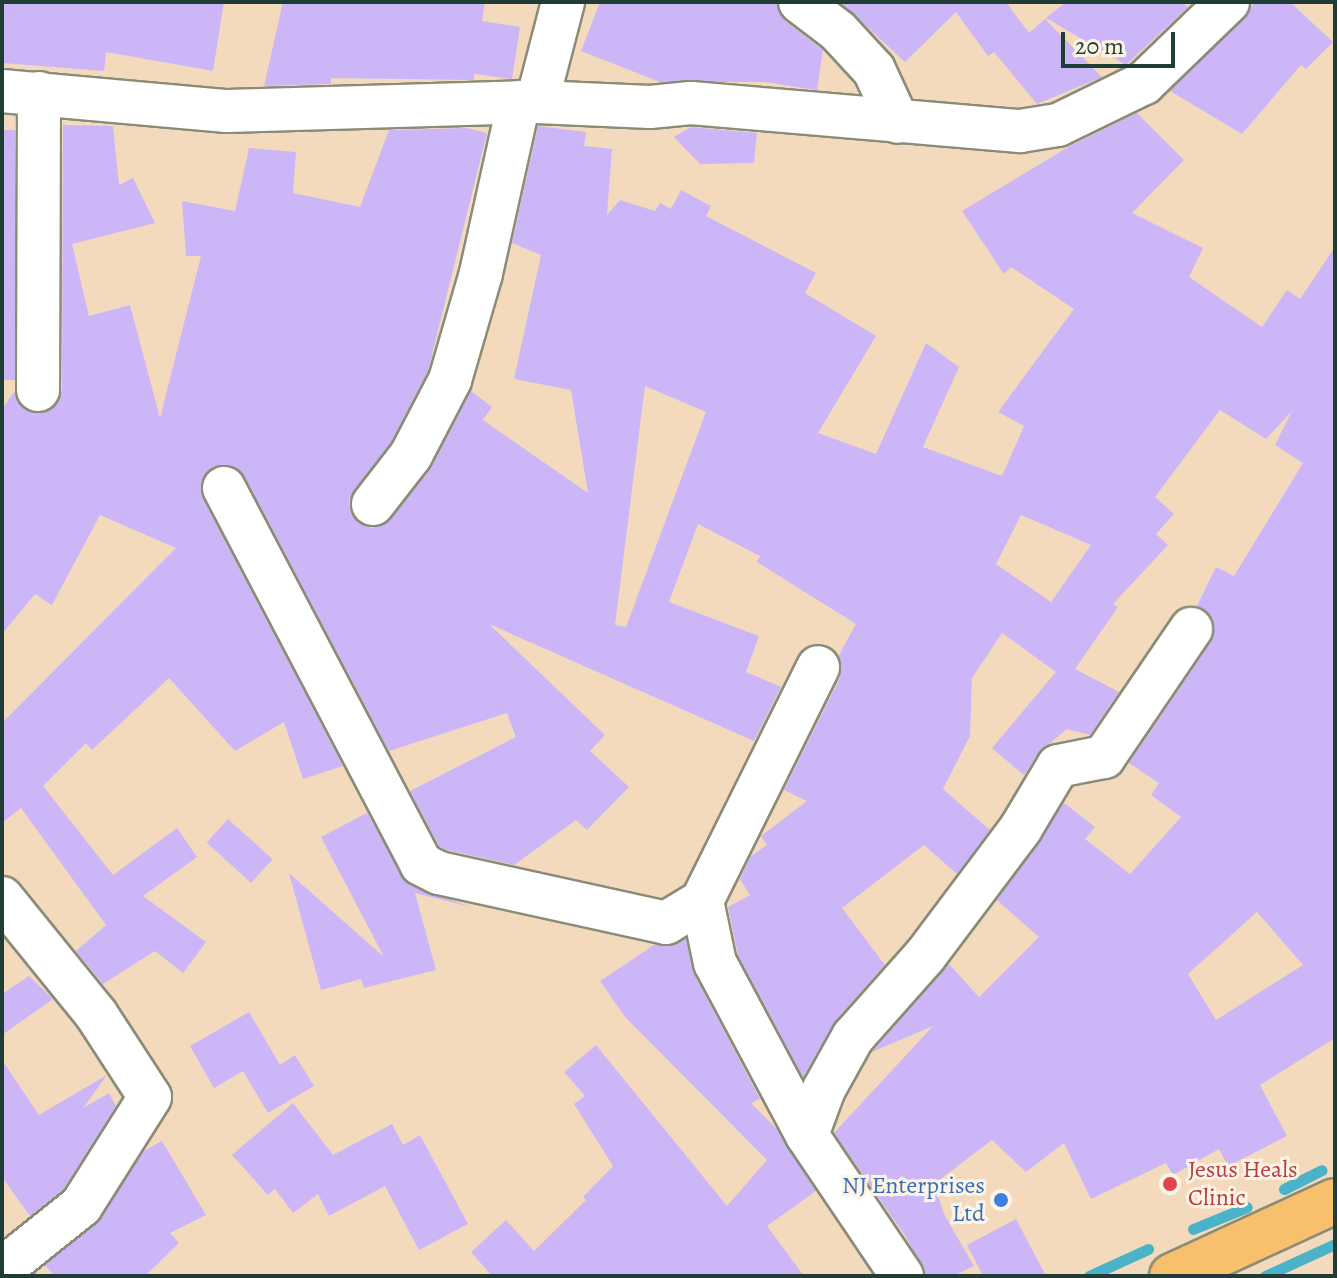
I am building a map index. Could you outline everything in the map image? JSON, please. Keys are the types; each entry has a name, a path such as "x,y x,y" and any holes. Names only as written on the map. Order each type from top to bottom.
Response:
{"main road":[{"path":"1201,1271 1335,1201"}],"street":[{"path":"373,504 411,455 450,380 528,102 563,2"},
{"path":"800,2 838,31 874,70 898,122"},
{"path":"38,390 20,92 227,111 528,102 650,107 691,103 1020,131 1058,125 1144,83 1228,2"},
{"path":"224,488 421,864 439,873 666,923 702,901 818,667"},
{"path":"807,1135 824,1089 853,1037 925,956 1021,828 1058,766 1104,757 1191,629"},
{"path":"2,898 96,1014 150,1097 81,1206 2,1269"},
{"path":"702,901 715,963 807,1135 902,1276"}],"building":[{"path":"2,2 224,2 213,71 106,52 104,71 2,63"},
{"path":"283,2 485,2 482,21 520,27 512,79 474,74 474,80 331,78 331,84 264,86"},
{"path":"600,2 776,2 785,21 823,50 817,90 764,82 660,82 581,51"},
{"path":"840,2 1006,2 1029,33 1045,19 1102,77 1037,104 994,52 988,56 956,12 905,62"},
{"path":"1066,2 1182,2 1188,7 1126,65 1046,18"},
{"path":"1256,2 1290,2 1333,42 1306,69 1301,65 1242,134 1170,91"},
{"path":"1137,113 1184,160 1132,213 1203,248 1189,277 1262,327 1287,290 1300,299 1335,247 1335,1038 1260,1085 1287,1136 1228,1166 1219,1149 1173,1175 1166,1163 1091,1199 1064,1143 1026,1172 992,1140 934,1184 945,1216 974,1266 953,1276 926,1276 906,1237 834,1133 933,1026 872,1052 949,964 979,997 1039,937 997,900 1064,803 1095,827 1085,839 1130,874 1181,817 1151,795 1159,783 1129,763 1211,642 1213,619 1197,606 1216,567 1234,576 1303,463 1275,445 1292,411 1266,439 1220,410 1155,497 1174,514 1156,534 1168,545 1113,604 1118,607 1075,669 1119,692 1090,735 1067,729 1038,753 1024,775 992,748 1056,672 1002,633 972,678 970,736 943,789 990,830 957,874 924,845 842,908 885,965 835,1021 803,1077 738,955 728,907 750,895 740,879 751,856 767,845 761,836 807,801 784,790 840,678 839,655 856,624 757,562 760,556 698,524 669,602 759,636 746,672 781,687 754,741 489,624 605,735 590,751 629,787 587,830 576,820 514,865 447,850 439,846 410,791 516,737 507,713 389,751 245,477 236,467 214,466 203,476 203,499 343,766 303,779 284,722 235,751 169,678 92,750 86,743 43,786 113,875 177,828 197,857 143,896 206,942 183,973 155,951 103,984 76,951 106,925 21,808 2,823 2,723 176,548 100,515 52,605 35,594 2,634 2,409 14,392 27,411 49,411 62,390 63,125 113,126 119,185 133,178 155,223 72,244 89,316 130,305 160,418 201,256 186,256 182,201 235,211 249,148 296,152 293,193 360,207 389,130 467,128 487,133 428,371 391,442 349,500 351,514 371,528 391,519 430,470 471,391 492,407 483,420 588,493 571,390 514,379 541,255 512,243 538,126 586,132 584,146 612,149 607,215 620,200 655,211 660,203 671,209 681,190 711,206 706,216 816,273 805,293 876,336 818,433 876,454 926,343 959,367 923,447 1002,476 1024,426 998,412 1074,309 1011,267 1004,274 962,211 1070,146","holes":["645,386 706,412 626,627 615,625","1021,515 1091,545 1051,602 996,564","1257,912 1303,965 1216,1020 1188,974"]},
{"path":"691,127 757,133 754,163 700,164 674,137"},
{"path":"2,130 15,130 15,380 2,380"},
{"path":"367,813 410,885 471,907 415,893 436,970 364,988 361,979 321,990 289,873 384,957 321,837"},
{"path":"228,819 273,859 251,883 207,843"},
{"path":"686,939 694,974 760,1099 751,1103 776,1128 816,1191 767,1226 804,1276 492,1276 471,1252 506,1220 534,1251 586,1200 583,1197 613,1166 574,1104 585,1096 564,1072 596,1045 727,1206 767,1160 626,1018 600,981 654,945"},
{"path":"29,976 53,999 2,1035 2,994"},
{"path":"249,1012 280,1065 295,1055 314,1086 268,1113 243,1071 214,1088 190,1046"},
{"path":"2,1060 39,1115 107,1075 83,1108 109,1093 116,1106 63,1190 30,1216 2,1177"},
{"path":"293,1103 333,1155 392,1124 403,1145 420,1135 468,1224 419,1250 385,1186 329,1216 318,1194 293,1213 275,1189 268,1195 232,1155"},
{"path":"162,1141 206,1215 170,1233 179,1243 145,1276 55,1276 45,1265 96,1224 144,1151"},
{"path":"1016,1219 1046,1276 983,1276 967,1245"}],"waterway":[{"path":"1284,1189 1322,1170"},
{"path":"1193,1229 1247,1207"},
{"path":"1265,1276 1335,1244"},
{"path":"1089,1276 1148,1249"}],"place":[{"name":"Jesus Heals Clinic","path":"1170,1184"},
{"name":"NJ Enterprises Ltd","path":"1001,1200"}]}
